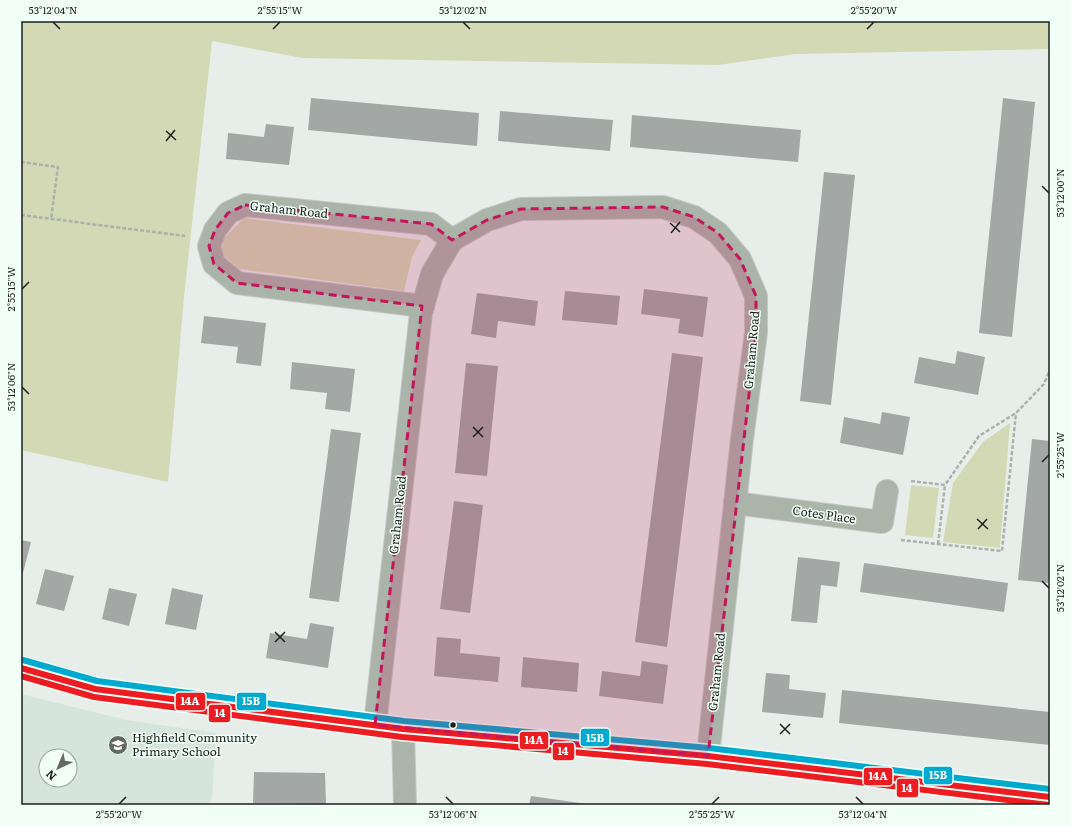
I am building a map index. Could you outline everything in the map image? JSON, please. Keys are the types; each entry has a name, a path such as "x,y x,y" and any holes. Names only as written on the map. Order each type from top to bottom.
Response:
{"street":[{"name":"Graham Road","path":"211,239 214,230 228,213 245,205 431,224 452,240"},
{"name":"Graham Road","path":"375,725 423,306 432,274 452,240 487,220 521,209 663,207 694,217 718,233 740,259 756,296 756,333 735,503 708,756"},
{"path":"211,239 209,246 214,264 237,283 423,306"},
{"path":"882,522 887,491"},
{"name":"Cotes Place","path":"735,503 882,522"},
{"path":"21,668 95,689 404,729 708,756 1050,797"},
{"path":"404,729 405,805"}],"path":[{"path":"21,162 58,166 51,219"},
{"path":"21,215 211,239"},
{"path":"938,544 945,485 979,436 1016,413 1044,384 1050,369"},
{"path":"882,522 880,537 1002,551 1016,413"},
{"path":"887,491 889,478 945,485"}],"highlighted area":[{"path":"245,205 431,224 452,240 487,220 521,209 663,207 694,217 718,233 740,259 756,296 756,333 708,756 375,725 422,306 237,283 214,264 209,246 215,230 228,213"}],"shaded area":[{"name":"Highfield Community Primary School","path":"21,694 126,720 216,733 212,797 209,805 21,805"}],"green space":[{"path":"21,21 1050,21 1050,49 796,54 718,65 302,58 212,41 184,297 168,482 21,450"},
{"path":"244,218 421,240 412,257 404,291 239,269 221,253 224,238"},
{"path":"1010,423 1000,548 943,542 953,483 983,442"},
{"path":"911,485 939,488 933,538 905,535"}],"building":[{"path":"311,98 479,113 477,146 308,130"},
{"path":"1003,98 1035,102 1012,337 979,333"},
{"path":"500,111 613,120 610,151 498,141"},
{"path":"632,115 801,130 798,162 630,147"},
{"path":"266,124 294,127 289,165 226,159 228,133 264,137"},
{"path":"824,172 855,175 831,405 800,401"},
{"path":"644,289 708,297 703,337 678,333 680,319 641,314"},
{"path":"565,291 620,296 617,325 562,320"},
{"path":"477,293 538,301 535,326 498,321 496,338 471,334"},
{"path":"204,316 266,323 261,366 236,363 238,347 201,343"},
{"path":"957,351 985,357 978,395 914,383 919,357 955,364"},
{"path":"672,353 703,357 667,647 635,642"},
{"path":"292,362 355,369 350,412 325,409 327,393 290,389"},
{"path":"466,363 498,366 487,476 455,473"},
{"path":"882,412 910,417 903,455 840,443 844,417 880,424"},
{"path":"331,429 361,433 339,602 309,598"},
{"path":"1032,439 1050,441 1050,561 1048,583 1018,580"},
{"path":"454,501 483,505 470,613 440,609"},
{"path":"21,540 31,542 23,573 21,573"},
{"path":"798,557 840,562 837,587 821,585 817,623 791,621"},
{"path":"864,563 1008,583 1004,612 860,592"},
{"path":"45,569 74,576 64,611 36,604"},
{"path":"109,588 137,594 129,626 102,619"},
{"path":"172,588 203,595 196,630 165,624"},
{"path":"310,623 334,627 328,668 266,658 270,633 307,639"},
{"path":"437,637 461,639 460,653 500,657 498,682 434,676"},
{"path":"523,657 579,663 577,692 521,687"},
{"path":"642,661 668,665 663,704 599,696 602,671 640,676"},
{"path":"766,673 790,675 789,689 826,693 823,718 762,712"},
{"path":"842,690 1050,712 1050,745 839,723"},
{"path":"254,772 325,773 326,804 253,803"},
{"path":"531,796 587,804 587,805 529,805"}],"transit line":[{"name":"15B","path":"23,660 97,681 404,721 709,748 1050,789"},
{"name":"14A","path":"21,668 95,689 403,729 708,756 1050,797"},
{"name":"14","path":"21,676 94,697 402,737 707,764 1049,805"}],"place":[{"name":"Highfield Community Primary School","path":"118,745"}]}
